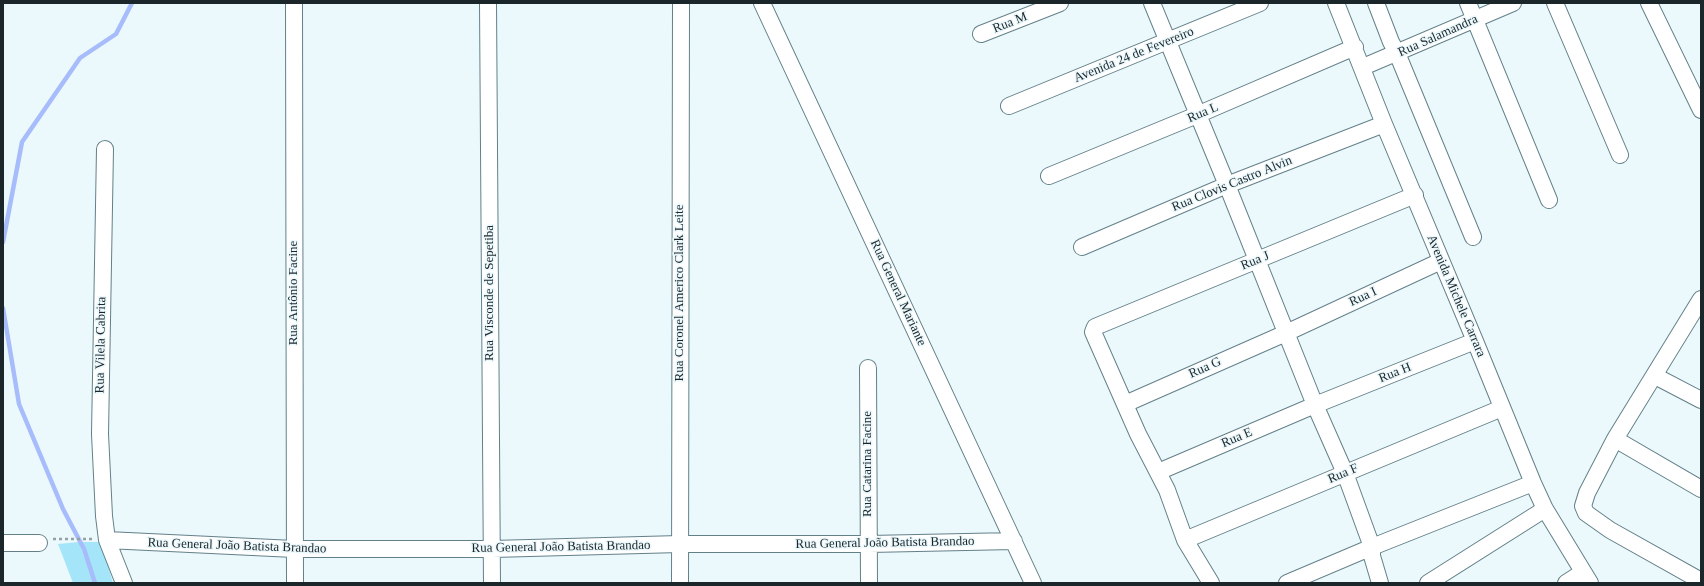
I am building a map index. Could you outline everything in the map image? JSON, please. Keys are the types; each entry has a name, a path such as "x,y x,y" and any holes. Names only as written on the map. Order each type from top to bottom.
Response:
{"street":[{"name":"Rua Antônio Facine","path":"294,3 295,583"},
{"name":"Rua Visconde de Sepetiba","path":"488,3 492,583"},
{"name":"Rua Coronel Americo Clark Leite","path":"680,583 681,3"},
{"name":"Rua General Mariante","path":"762,3 1033,583"},
{"name":"Rua M","path":"981,34 1060,3"},
{"path":"1152,3 1315,404 1345,473 1372,547 1372,556 1380,583"},
{"name":"Avenida 24 de Fevereiro","path":"1009,106 1260,3"},
{"name":"Avenida Michele Carrara","path":"1336,3 1363,67 1384,124 1476,341 1533,483 1545,509 1587,577"},
{"path":"1376,3 1391,42 1474,237"},
{"path":"1468,3 1549,200"},
{"name":"Rua Salamandra","path":"1363,67 1397,54 1513,3"},
{"path":"1555,3 1620,155"},
{"path":"1649,3 1701,110"},
{"name":"Rua L","path":"1049,176 1197,116 1355,47"},
{"name":"Rua Clovis Castro Alvin","path":"1082,248 1227,185 1384,124"},
{"name":"Rua Vilela Cabrita","path":"105,149 100,434 104,516 102,540 124,583"},
{"name":"Rua J","path":"1125,404 1093,332 1095,327 1415,195"},
{"name":"Rua I","path":"1286,333 1441,261"},
{"path":"1699,307 1615,440 1587,493 1583,506 1586,513 1610,530 1701,582"},
{"name":"Rua G","path":"1125,404 1286,333"},
{"name":"Rua H","path":"1315,404 1476,341"},
{"name":"Rua Catarina Facine","path":"868,368 869,583"},
{"path":"1655,376 1701,400"},
{"path":"1125,404 1148,455 1167,490 1185,540 1211,583"},
{"name":"Rua E","path":"1158,472 1315,404"},
{"name":"Rua F","path":"1185,540 1502,408"},
{"path":"1615,440 1701,488"},
{"path":"1287,583 1372,547 1533,483"},
{"path":"1428,583 1545,509"},
{"name":"Rua General João Batista Brandao","path":"102,540 294,549 492,549 680,544 869,544 1014,541"},
{"path":"3,543 39,542"},
{"path":"1566,583 1587,577"}],"path":[{"path":"55,538 102,540"}],"shaded area":[{"path":"79,542 94,583 73,583 58,544"},
{"path":"80,542 101,542 113,583 96,583"}],"waterway":[{"path":"3,242 22,142 80,58 116,34 132,3"},
{"path":"3,308 19,404 63,509 84,549 95,583"}]}
